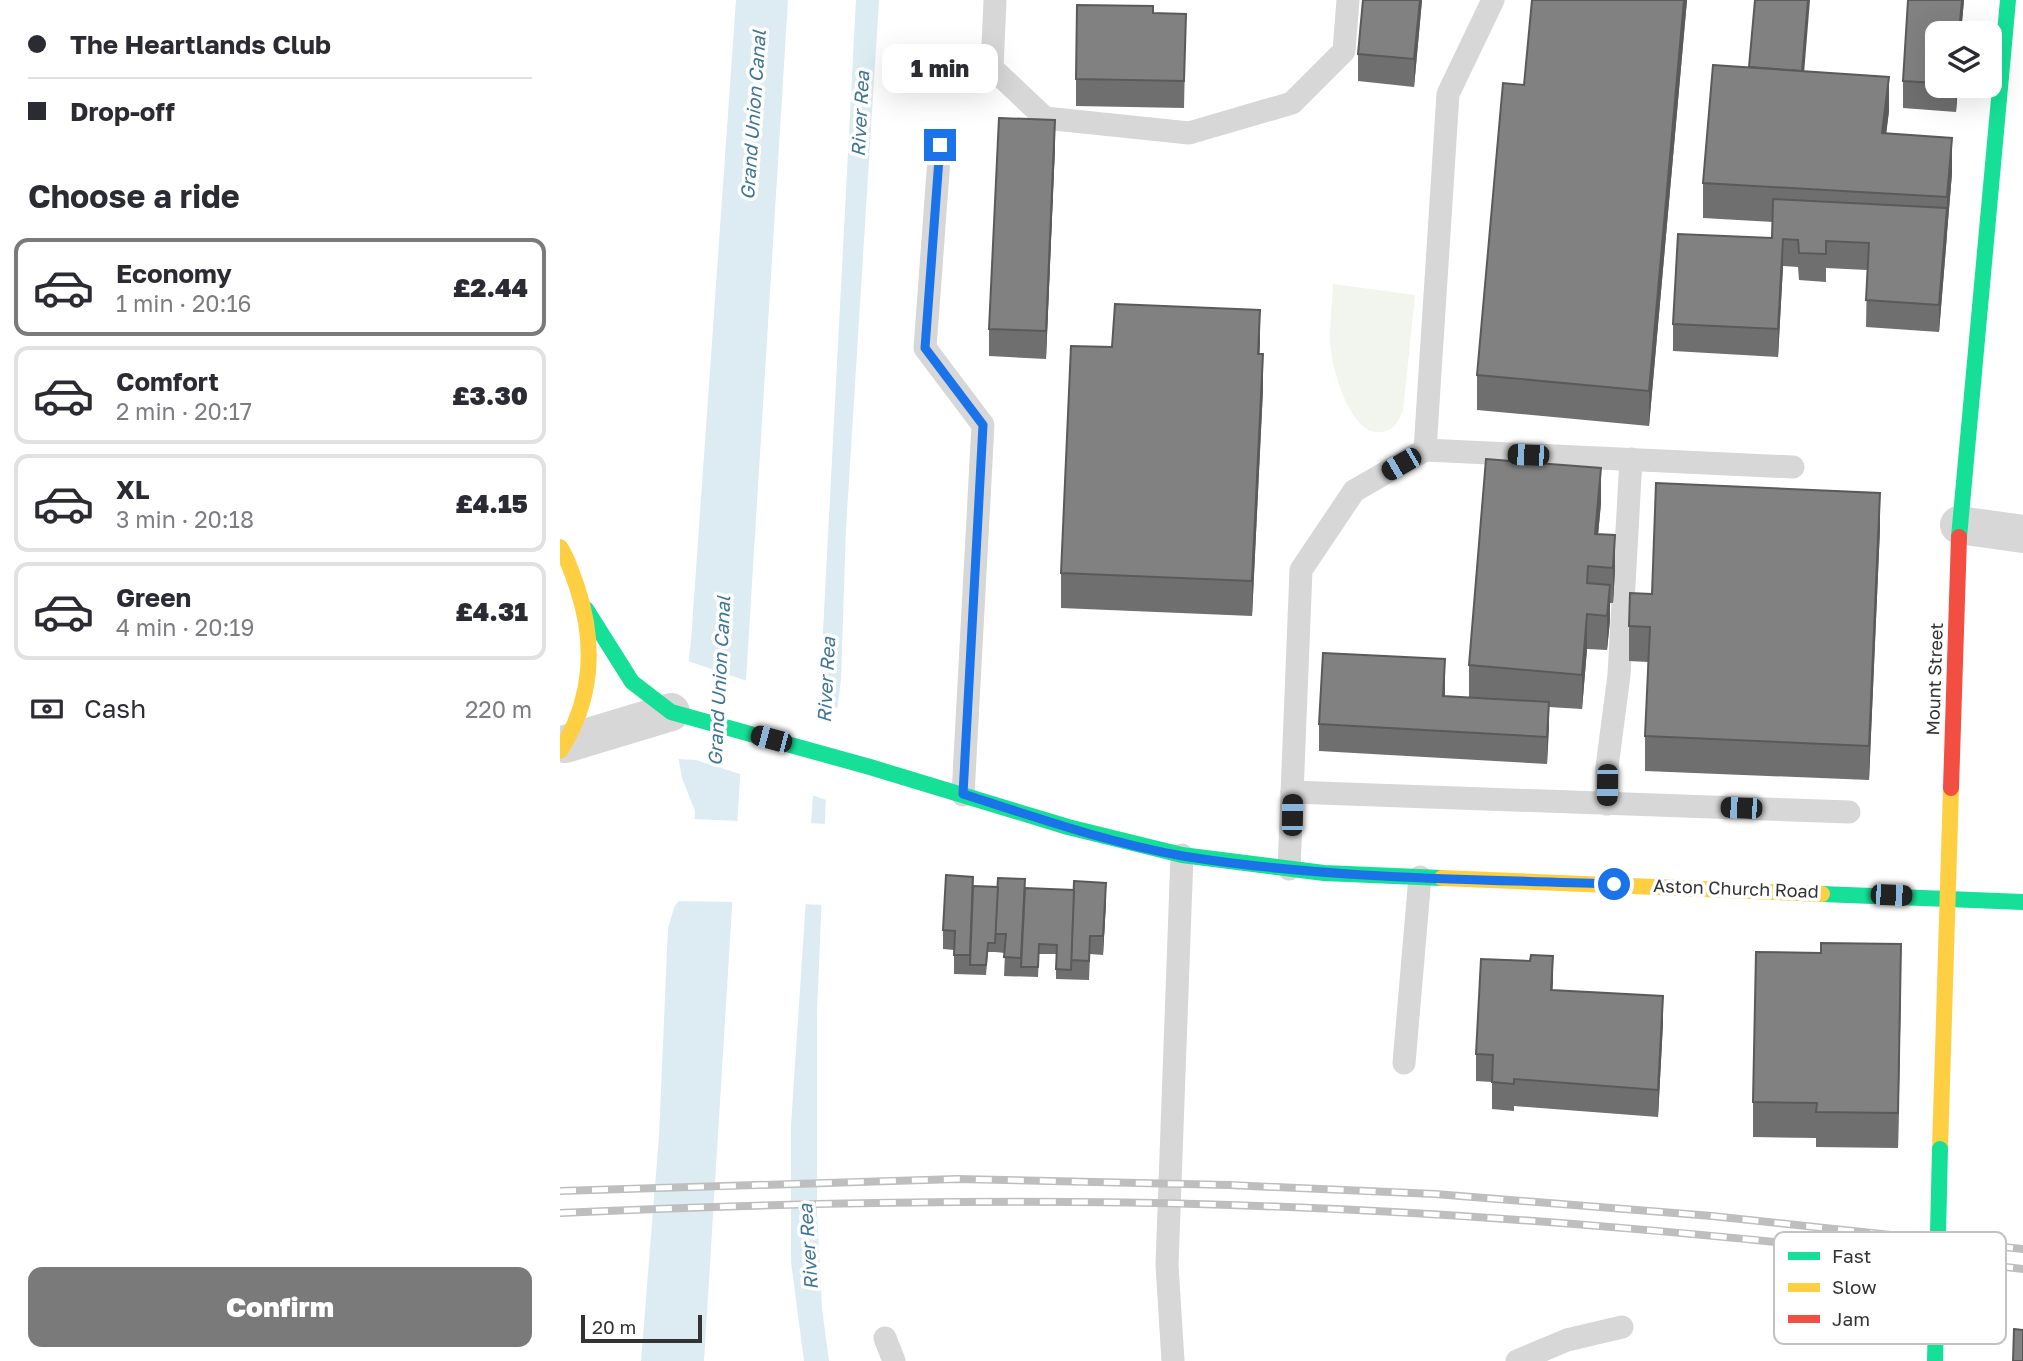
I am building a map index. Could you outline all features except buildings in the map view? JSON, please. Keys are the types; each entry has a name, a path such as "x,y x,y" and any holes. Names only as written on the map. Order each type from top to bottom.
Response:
{"street":[{"name":"Mount Street","path":"1938,1232 1959,525 2008,0"},
{"path":"1959,525 2023,534"},
{"path":"560,547 586,609 590,643 588,679 580,713 563,747"},
{"name":"Aston Church Road","path":"586,609 632,682 671,712 870,766 1068,827 1182,855 1324,873 2023,902"},
{"path":"563,747 671,712"}],"lane":[{"path":"995,0 992,68 1045,118 1189,133 1292,103 1344,51 1348,0"},
{"path":"1425,450 1448,94 1493,0"},
{"path":"940,145 925,348 983,425 963,794"},
{"path":"1289,869 1301,570 1354,491 1425,450 1793,467"},
{"path":"1607,804 1607,767 1619,675 1630,459"},
{"path":"1292,792 1849,812"},
{"path":"1173,1361 1167,1265 1182,855"},
{"path":"1404,1063 1420,877"},
{"path":"1517,1361 1567,1340 1622,1327"},
{"path":"885,1338 894,1361"}],"shaded area":[{"path":"1333,284 1415,295 1403,411 1396,424 1386,431 1376,432 1366,428 1357,420 1342,394 1331,350"}],"water":[{"name":"Grand Union Canal","path":"736,0 788,0 704,1361 641,1361 659,1136 668,928 675,905 690,891 695,811 682,778 678,756 691,641"},
{"name":"River Rea","path":"856,0 879,0 846,528 841,680 826,795 817,1011 817,1211 822,1309 829,1361 804,1361 791,1262 791,1125 820,689"}],"pier":[{"path":"685,660 750,682 743,775 696,760 675,759"},
{"path":"815,702 841,709 829,801 809,794"},
{"path":"691,819 740,821 734,902 675,901 687,889"},
{"path":"807,823 828,824 825,905 801,904"}],"railway":[{"path":"560,1191 957,1179 1229,1185 1435,1194 1712,1216 1863,1232"},
{"path":"560,1213 811,1204 979,1202 1230,1205 1429,1214 1627,1228 1774,1242"},
{"path":"2006,1247 2023,1249"},
{"path":"2006,1267 2023,1269"}],"traffic: fast":[{"path":"1959,537 2008,0"},
{"path":"586,609 632,682 671,712 870,767 1068,827 1182,855 1324,873 1442,878"},
{"path":"1822,894 2023,902"},
{"path":"1938,1232 1940,1149"},
{"path":"1935,1344 1935,1361"}],"traffic: slow":[{"path":"560,547 570,566 583,608 589,650 585,691 579,712 560,751"},
{"path":"1940,1149 1951,788"},
{"path":"1442,878 1822,894"}],"traffic: jam":[{"path":"1951,788 1959,537"}],"route":[{"path":"940,145 925,348 983,425 963,794 1068,827 1182,855 1324,873 1614,884"}]}
